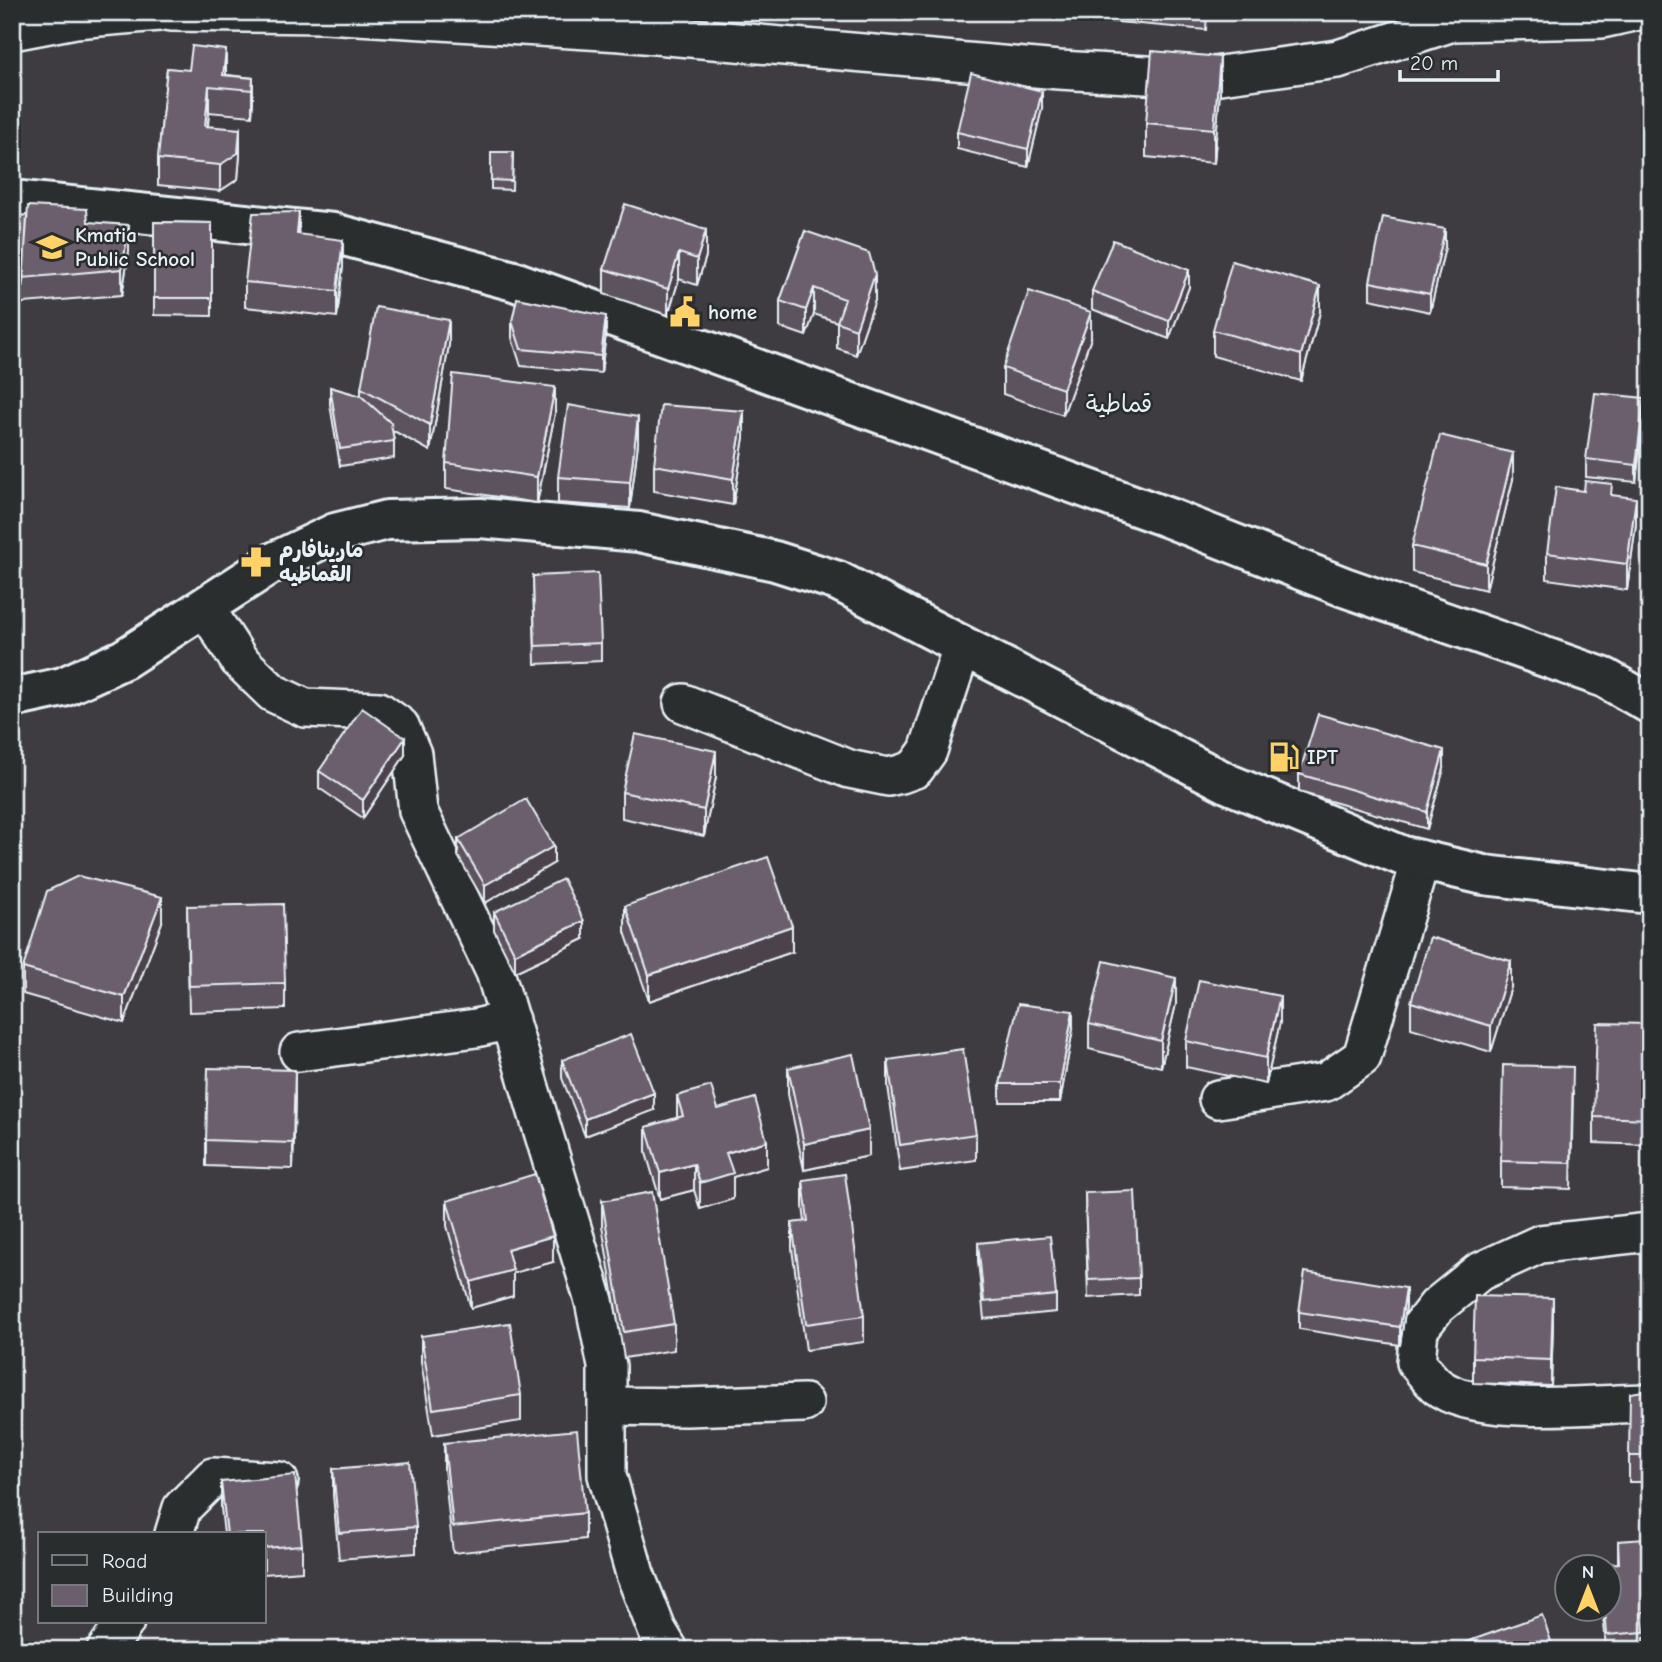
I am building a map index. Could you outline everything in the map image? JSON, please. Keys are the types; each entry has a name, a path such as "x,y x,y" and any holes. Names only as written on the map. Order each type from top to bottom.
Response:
{"main road":[{"path":"12,200 333,233 514,281 1168,518 1344,587 1605,678 1650,704"},
{"path":"12,698 63,687 124,659 206,609 274,562 335,533 387,520 480,518 639,532 775,562 838,581 1229,783 1403,856 1484,875 1650,894"}],"street":[{"path":"12,32 75,16 159,12"},
{"path":"171,12 325,14 607,31 1046,69 1198,78 1338,59 1458,17 1602,19 1634,12"},
{"path":"206,609 239,660 273,693 305,708 379,711 400,726 412,754 418,811 495,972 594,1301 607,1366 607,1475 635,1574 657,1630 669,1650"},
{"path":"683,703 849,769 888,777 915,769 928,751 962,647"},
{"path":"1218,1100 1326,1082 1362,1057 1421,860"},
{"path":"299,1052 510,1020"},
{"path":"1650,1231 1540,1244 1479,1272 1437,1306 1419,1329 1416,1362 1438,1387 1489,1402 1574,1408 1650,1404"},
{"path":"607,1406 804,1404"},
{"path":"175,1532 182,1508 213,1477 278,1480"},
{"path":"106,1650 124,1624"}],"building":[{"path":"192,46 226,50 223,75 253,78 252,90 209,86 205,126 240,129 238,153 220,165 158,159 167,68 189,70"},
{"path":"1152,51 1220,57 1214,129 1146,123"},
{"path":"971,73 1042,91 1028,149 957,132"},
{"path":"491,152 513,152 512,181 491,180"},
{"path":"625,204 706,230 697,259 679,253 668,289 604,269"},
{"path":"28,206 87,209 88,222 129,225 122,269 23,278"},
{"path":"299,212 297,234 343,240 337,291 245,282 253,213"},
{"path":"27,215 23,286 12,286 12,217"},
{"path":"1383,217 1445,229 1430,294 1370,282"},
{"path":"154,222 212,223 212,298 154,298"},
{"path":"805,231 869,253 875,274 856,329 837,322 845,299 814,288 806,310 780,301"},
{"path":"1113,240 1189,270 1169,321 1092,291"},
{"path":"1232,261 1320,286 1301,355 1213,330"},
{"path":"1029,291 1091,312 1063,389 1003,368"},
{"path":"517,298 606,316 601,356 521,349 512,321"},
{"path":"376,307 449,320 430,425 361,388"},
{"path":"453,374 555,387 537,477 446,463"},
{"path":"330,387 361,396 391,423 394,441 340,449"},
{"path":"1595,393 1644,398 1636,465 1586,459"},
{"path":"568,405 638,417 630,482 558,477"},
{"path":"661,405 744,411 733,479 654,465"},
{"path":"1440,435 1513,453 1486,564 1412,546"},
{"path":"1585,481 1612,484 1611,495 1636,498 1627,564 1547,553 1556,487 1584,491"},
{"path":"1650,562 1650,607 1644,606"},
{"path":"598,573 601,643 535,646 533,576"},
{"path":"362,708 405,738 363,800 319,771"},
{"path":"1318,714 1444,750 1427,812 1299,774"},
{"path":"635,734 716,751 704,810 622,792"},
{"path":"526,799 554,846 485,885 458,839"},
{"path":"768,857 792,926 649,975 625,906"},
{"path":"78,876 162,897 124,997 23,968 47,891"},
{"path":"563,879 584,921 515,954 494,912"},
{"path":"283,904 285,983 189,986 187,906"},
{"path":"1430,937 1511,961 1491,1026 1411,1002"},
{"path":"1104,961 1176,978 1161,1041 1089,1024"},
{"path":"1199,980 1280,996 1266,1058 1186,1041"},
{"path":"1018,1004 1073,1011 1060,1084 1000,1084"},
{"path":"1597,1023 1650,1024 1650,1119 1594,1117"},
{"path":"631,1034 654,1093 585,1119 562,1060"},
{"path":"963,1049 976,1134 900,1145 888,1060"},
{"path":"853,1054 869,1130 804,1144 788,1068"},
{"path":"1503,1065 1573,1067 1571,1163 1501,1161"},
{"path":"208,1068 295,1070 293,1143 206,1140"},
{"path":"711,1086 718,1109 755,1098 767,1141 726,1153 733,1173 700,1183 694,1164 660,1173 646,1127 683,1116 677,1096"},
{"path":"535,1174 553,1236 507,1249 513,1270 471,1282 447,1201"},
{"path":"845,1174 864,1316 806,1324 792,1223 808,1221 803,1180"},
{"path":"1135,1191 1139,1278 1088,1280 1085,1193"},
{"path":"652,1192 674,1324 624,1332 602,1201"},
{"path":"1050,1236 1056,1295 984,1302 978,1243"},
{"path":"1305,1272 1406,1288 1400,1327 1299,1312"},
{"path":"1475,1296 1553,1298 1551,1360 1473,1357"},
{"path":"510,1323 521,1395 433,1409 421,1336"},
{"path":"1650,1390 1650,1456 1629,1456 1630,1393"},
{"path":"577,1430 585,1513 453,1527 444,1443"},
{"path":"410,1462 416,1527 339,1533 333,1469"},
{"path":"295,1475 302,1545 266,1548 266,1532 227,1532 221,1482"},
{"path":"1645,1539 1647,1559 1650,1559 1650,1611 1642,1612 1644,1632 1607,1635 1606,1624 1624,1624 1624,1554 1619,1554 1618,1541"},
{"path":"1542,1615 1554,1650 1444,1650"}],"place":[{"name":"Kmatia Public School","path":"52,247"},
{"name":"home","path":"685,312"},
{"name":"مارينافارم القماطيه","path":"256,562"},
{"name":"IPT","path":"1284,757"}],"district":[{"name":"قماطية","path":"1119,404"}]}
